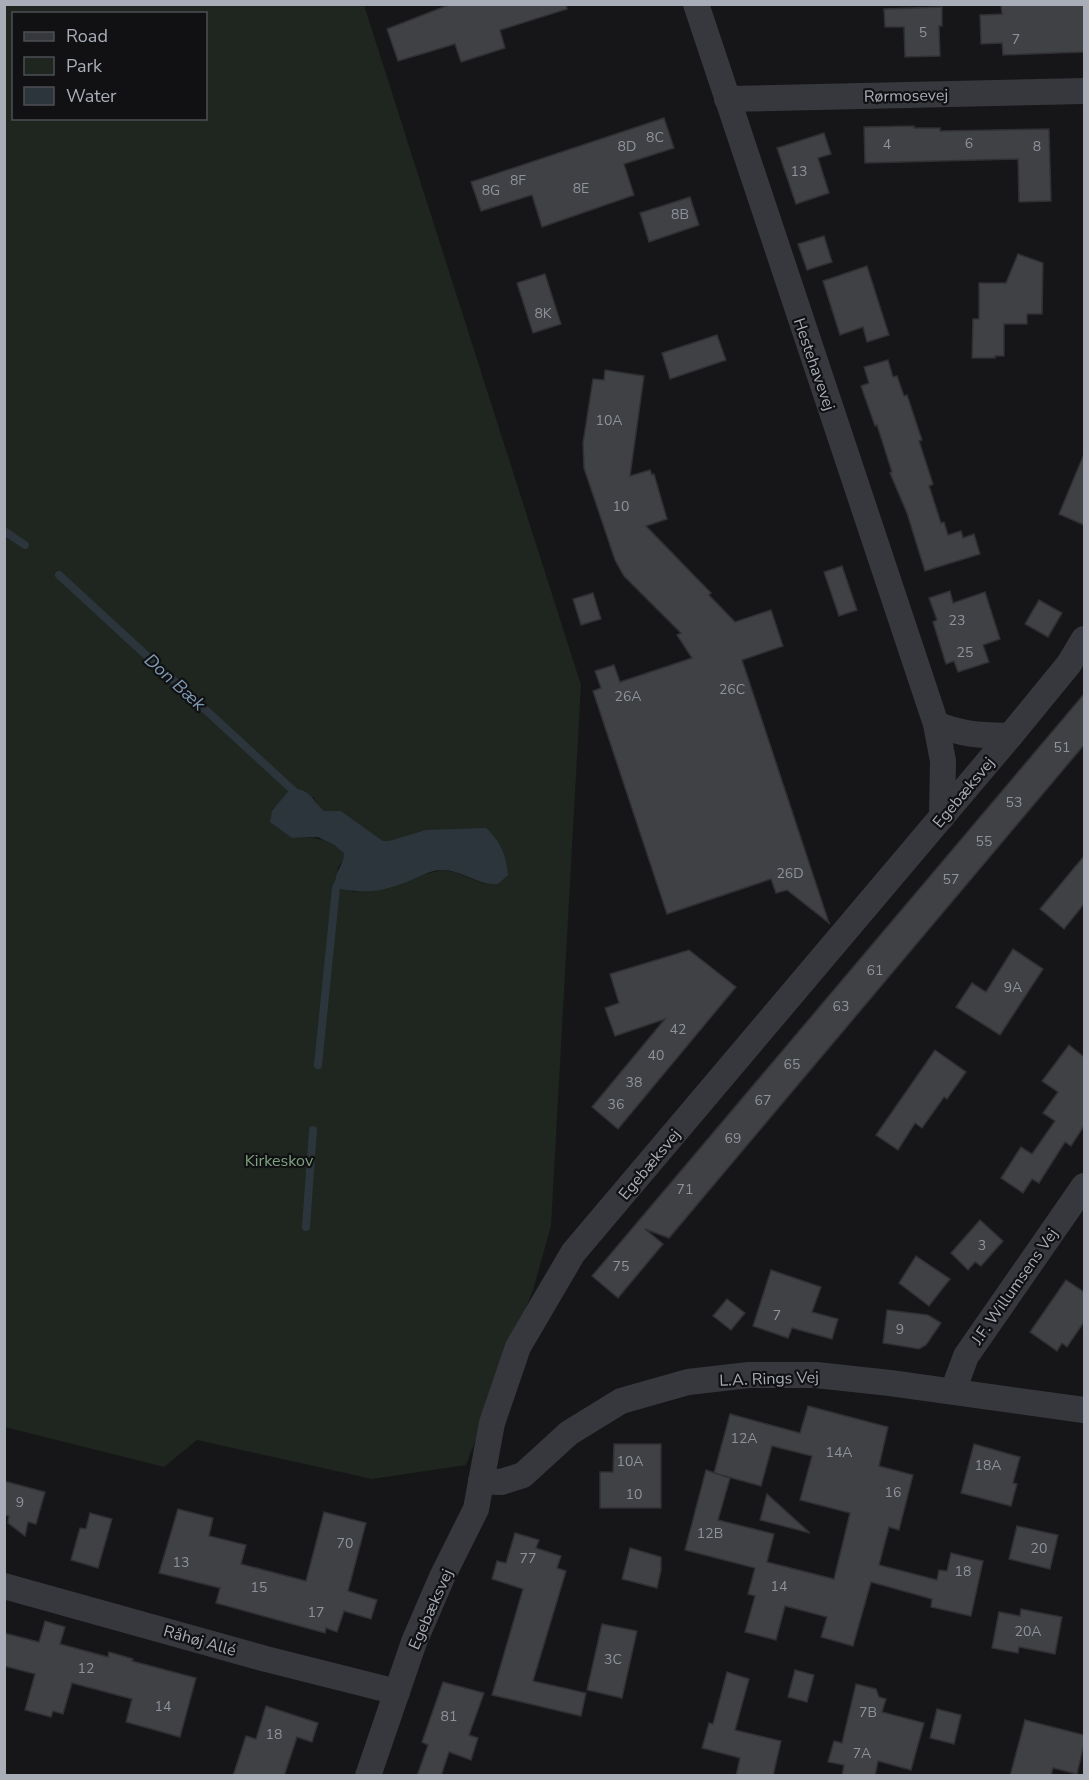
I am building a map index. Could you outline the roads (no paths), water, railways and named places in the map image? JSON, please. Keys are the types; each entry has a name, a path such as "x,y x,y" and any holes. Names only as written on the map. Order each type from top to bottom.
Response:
{"street":[{"name":"Hestehavevej","path":"696,4 936,723 943,760 942,817"},
{"name":"Rørmosevej","path":"727,99 1084,91"},
{"name":"Egebæksvej","path":"368,1776 414,1642 442,1577 476,1509 492,1423 518,1347 573,1253 1010,736 1069,664 1084,639"},
{"path":"936,723 953,731 970,735 1010,736"},
{"name":"J.F. Willumsens Vej","path":"953,1391 966,1356 1084,1186"},
{"name":"L.A. Rings Vej","path":"481,1481 501,1482 523,1475 569,1433 621,1401 688,1382 749,1375 816,1375 953,1391 1084,1410"},
{"name":"Råhøj Allé","path":"4,1586 266,1659 397,1692"}],"water":[{"path":"291,788 307,793 324,811 341,811 383,841 426,830 486,828 502,849 508,875 498,884 490,884 448,870 440,870 381,890 355,891 336,888 336,877 344,853 318,837 292,838 270,822 272,811"}],"waterway":[{"name":"Don Bæk","path":"4,531 25,545"},
{"name":"Don Bæk","path":"59,575 297,794"},
{"path":"318,1065 336,888 340,880"},
{"path":"306,1227 313,1130"}],"park label":[{"name":"Kirkeskov","path":"279,1160"}]}
